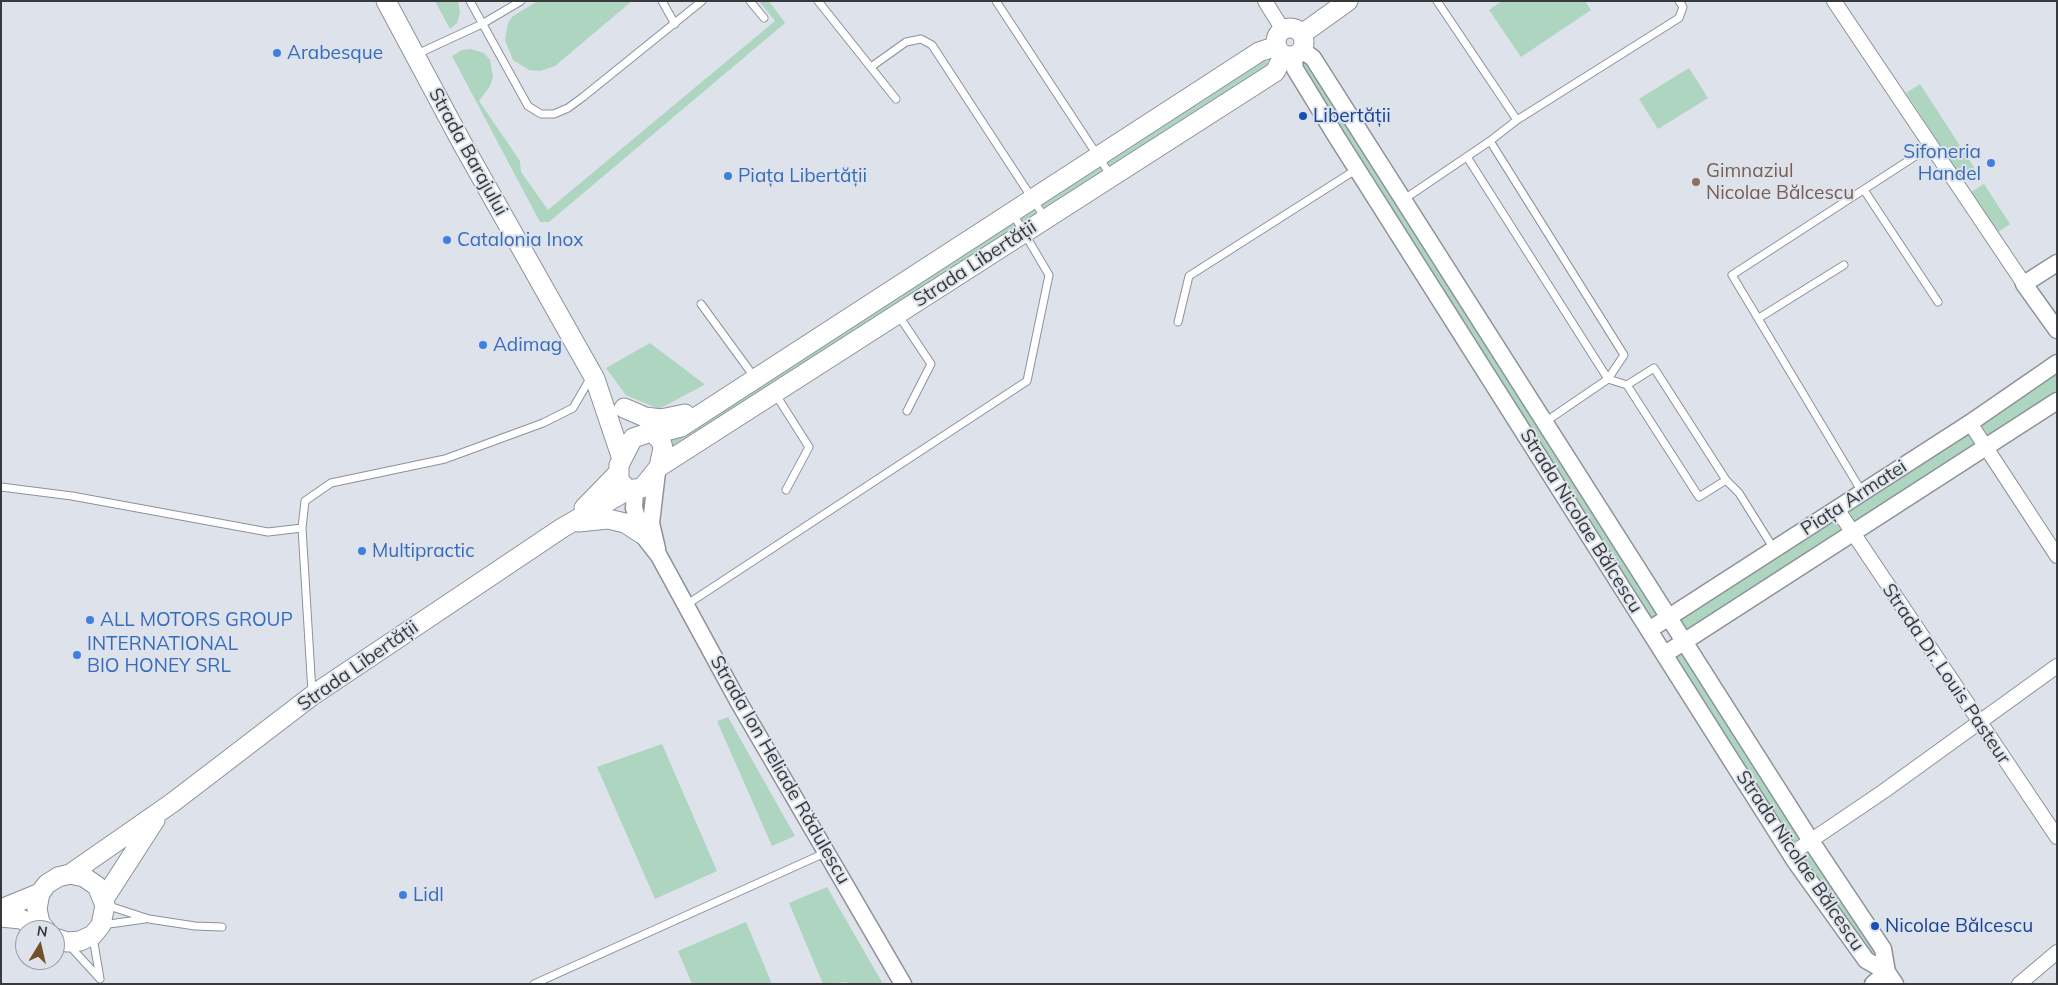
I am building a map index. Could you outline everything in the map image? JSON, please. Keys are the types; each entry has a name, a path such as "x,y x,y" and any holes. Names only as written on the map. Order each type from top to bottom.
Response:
{"main road":[{"name":"Strada Barajului","path":"386,1 594,377 620,466"},
{"name":"Strada Libertății","path":"658,470 774,392 1275,72 1290,45 1348,1"},
{"name":"Strada Libertății","path":"651,434 680,427 1259,52 1290,45"},
{"name":"Strada Barajului","path":"594,377 651,434"},
{"path":"624,408 661,419 679,416 723,399"},
{"path":"651,434 661,441 663,448 658,470 649,482 632,490 619,480 620,466 633,438 651,434"},
{"name":"Strada Libertății","path":"567,526 620,466"},
{"name":"Strada Libertății","path":"40,894 47,884 58,877 70,874 160,812 312,695 567,526 632,490"},
{"path":"567,526 608,519 625,523 642,534"},
{"name":"Strada Libertății","path":"105,902 160,812"},
{"path":"65,940 80,941 97,930 105,902 97,886 84,877 70,874"},
{"path":"1,909 40,894"},
{"path":"39,920 37,908 40,894"},
{"path":"1,917 22,920"}],"street":[{"path":"1266,1 1290,45"},
{"path":"1834,1 1930,146 2057,330"},
{"name":"Strada Nicolae Bălcescu","path":"1290,45 1295,69 1791,854 1866,960 1891,978"},
{"name":"Strada Nicolae Bălcescu","path":"1290,45 1313,58 1811,841 1883,949 1891,978"},
{"path":"1384,212 1403,200"},
{"path":"2024,284 2057,263"},
{"name":"Piața Armatei","path":"1649,630 1970,423 2057,363"},
{"name":"Piața Armatei","path":"1665,654 1987,448 2057,401"},
{"path":"1970,423 2057,556"},
{"name":"Strada Ion Heliade Rădulescu","path":"658,470 651,523 659,556"},
{"name":"Strada Ion Heliade Rădulescu","path":"632,490 634,508 642,534 659,556 738,701 903,984"},
{"name":"Strada Dr. Louis Pasteur","path":"1837,509 2057,837"},
{"path":"1791,854 2057,666"},
{"path":"2019,984 2057,952"},
{"path":"1873,984 1891,978"}],"lane":[{"path":"470,1 528,106 541,114 554,114 568,108 702,1"},
{"path":"415,55 482,24 521,1"},
{"path":"662,1 675,24"},
{"path":"750,1 764,18"},
{"path":"818,1 896,99"},
{"path":"996,1 1111,176"},
{"path":"1437,1 1517,120"},
{"path":"1403,200 1490,142 1517,120 1679,18 1683,7 1679,1"},
{"path":"871,67 906,42 921,39 932,45 1045,218"},
{"path":"1490,142 1624,355 1608,379 1545,422"},
{"path":"1863,492 1732,275 1930,146"},
{"path":"1467,157 1608,379 1628,385 1699,497 1726,480"},
{"path":"1178,322 1189,276 1357,169"},
{"path":"1864,190 1938,302"},
{"path":"686,605 1027,381 1049,275 1012,213"},
{"path":"1758,318 1844,265"},
{"path":"701,304 755,378"},
{"path":"897,314 931,364 907,410"},
{"path":"1628,385 1654,368 1726,480 1739,493 1774,550"},
{"path":"312,695 302,528 305,501 330,483 446,459 543,423 574,408 594,377"},
{"path":"774,392 809,447 786,490"},
{"path":"1,487 72,496 268,532 302,528"},
{"path":"534,984 827,852"},
{"path":"105,902 149,919 195,926 222,927"},
{"path":"101,982 97,930 149,919"},
{"path":"65,944 101,982"}],"green space":[{"path":"435,1 458,1 460,12 457,23 450,29"},
{"path":"538,1 632,1 555,66 540,71 529,70 513,60 505,40 508,23 513,16"},
{"path":"759,1 769,1 785,23 549,222 540,222 452,56 462,50 471,49 484,53 490,60 493,77 490,86 479,101 520,161 521,172 548,210 775,21"},
{"path":"1502,1 1585,1 1591,10 1521,57 1489,10"},
{"path":"1259,52 1275,72 659,467 663,448 681,427"},
{"path":"1313,58 1670,617 1649,630 1295,69"},
{"path":"1689,68 1708,98 1658,129 1639,99"},
{"path":"1920,84 1975,169 1961,177 1906,93"},
{"path":"1984,184 2010,224 1997,233 1971,192"},
{"path":"650,343 704,385 659,409 626,395 606,368"},
{"path":"2051,367 2057,375 2057,401 1685,641 1811,841 1887,972 1795,861 1665,654 1685,642 1670,617"},
{"path":"728,717 795,836 772,846 717,721"},
{"path":"662,744 717,871 655,899 597,767"},
{"path":"827,887 883,984 848,984 847,982 823,984 789,903"},
{"path":"746,922 772,984 692,984 678,951"}],"place":[{"name":"Arabesque","path":"277,53"},
{"name":"Libertății","path":"1303,116"},
{"name":"Sifoneria Handel","path":"1991,163"},
{"name":"Piața Libertății","path":"728,176"},
{"name":"Gimnaziul Nicolae Bălcescu","path":"1696,182"},
{"name":"Catalonia Inox","path":"447,240"},
{"name":"Adimag","path":"483,345"},
{"name":"Multipractic","path":"362,551"},
{"name":"ALL MOTORS GROUP","path":"90,620"},
{"name":"INTERNATIONAL BIO HONEY SRL","path":"77,655"},
{"name":"Lidl","path":"403,895"},
{"name":"Nicolae Bălcescu","path":"1875,926"}]}
